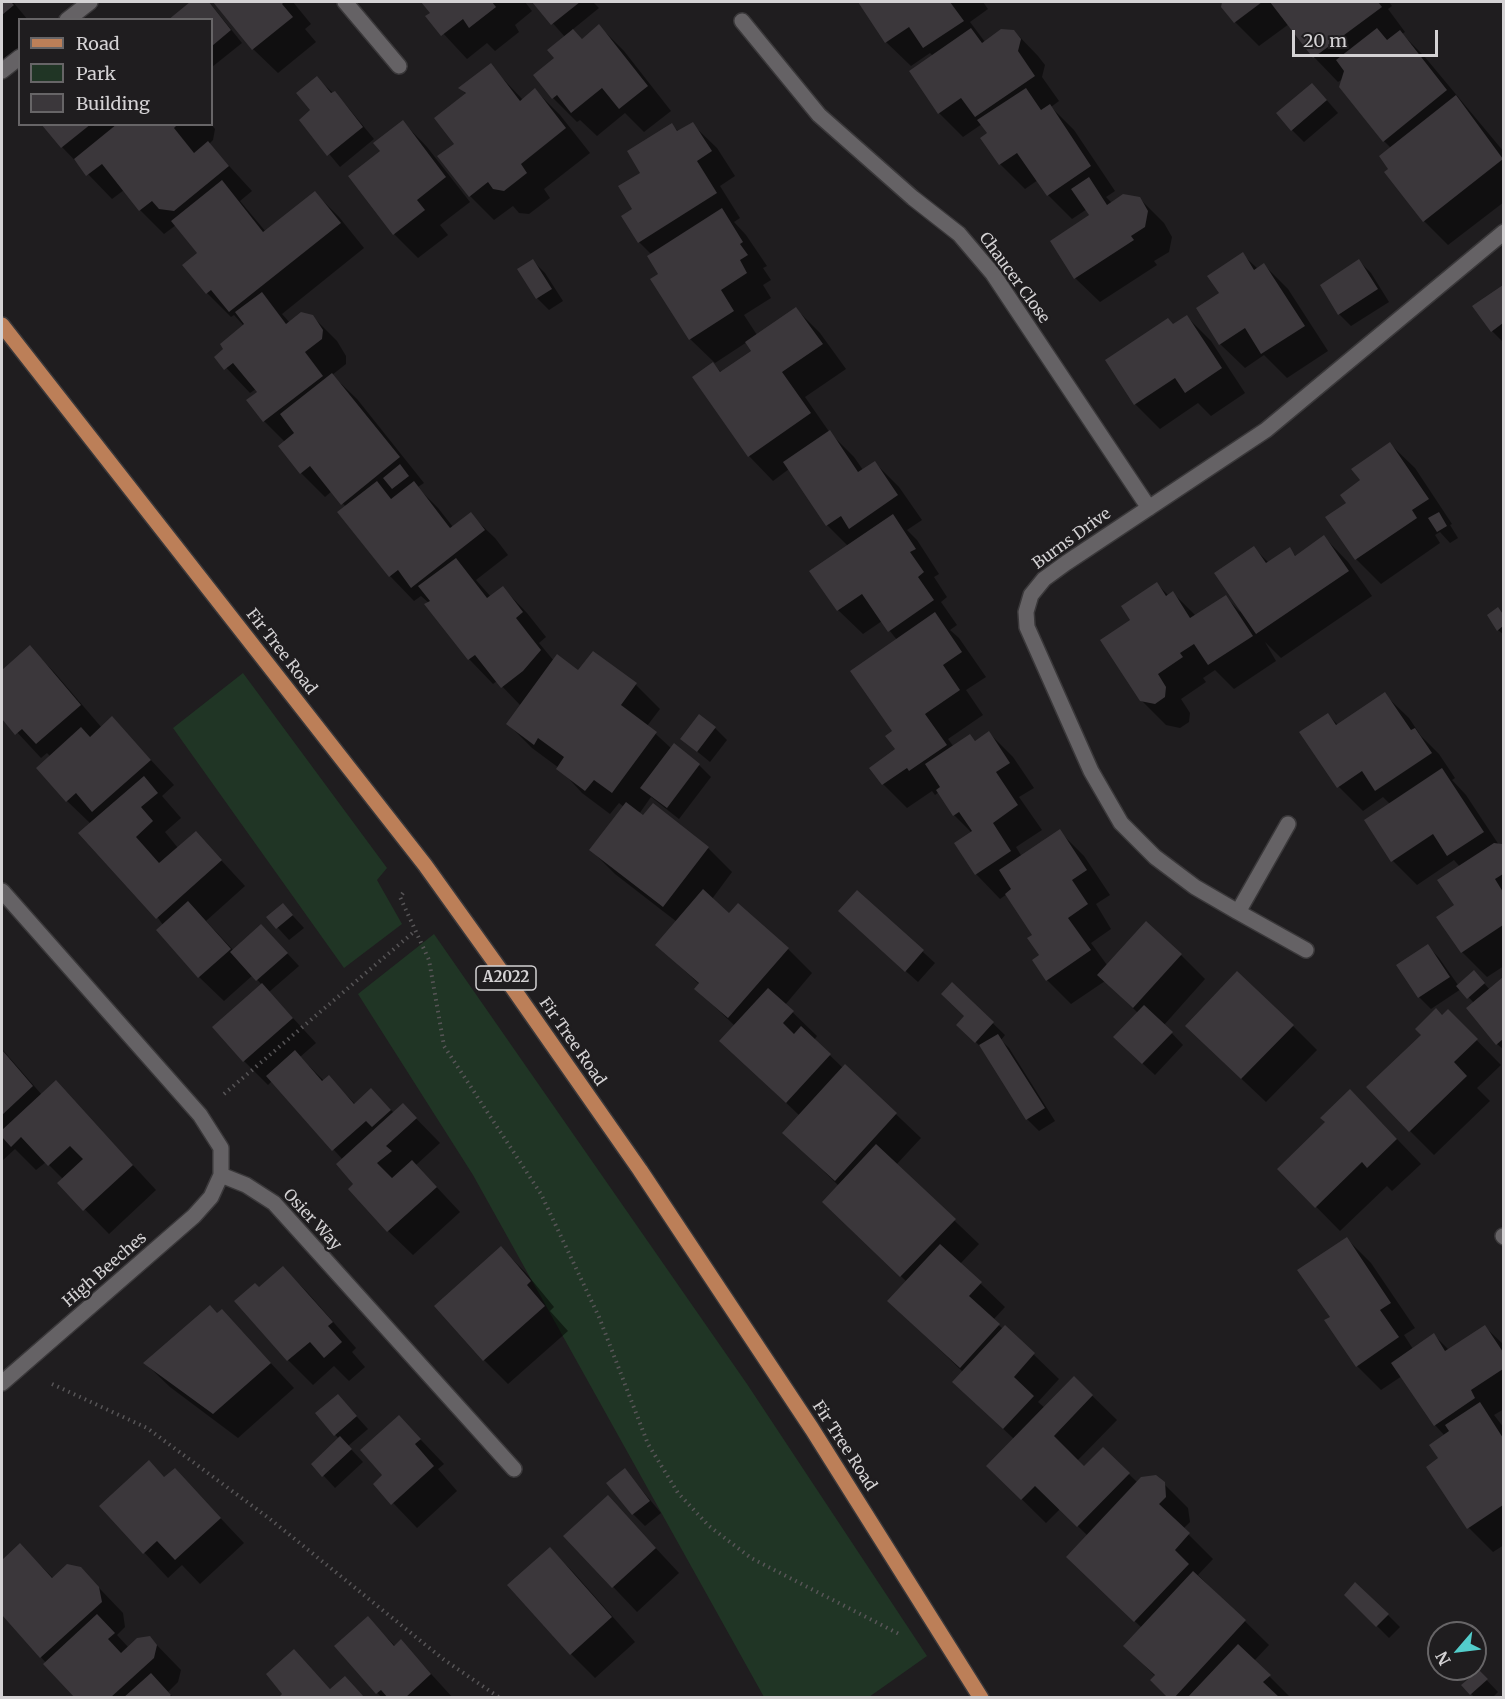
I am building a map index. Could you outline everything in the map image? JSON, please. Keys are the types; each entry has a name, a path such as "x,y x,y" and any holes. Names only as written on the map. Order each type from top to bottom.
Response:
{"main road":[{"name":"Fir Tree Road","path":"2,325 425,865 653,1190 812,1428 981,1698"}],"street":[{"path":"70,18 90,2"},
{"path":"345,2 399,66"},
{"name":"Chaucer Close","path":"742,21 819,115 913,198 959,234 993,274 1149,508"},
{"path":"2,71 18,59"},
{"name":"Burns Drive","path":"1306,950 1195,887 1163,863 1121,823 1091,771 1027,627 1026,612 1031,595 1044,579 1266,430 1503,232"},
{"path":"1238,912 1288,824"},
{"path":"2,891 200,1115 221,1148 221,1175"},
{"name":"High Beeches","path":"2,1383 194,1216 211,1197 221,1175"},
{"name":"Osier Way","path":"221,1175 246,1185 274,1203 514,1468"}],"path":[{"path":"425,865 400,897 429,960 444,1046 542,1194 599,1317 648,1444 678,1493 709,1526 751,1558 910,1640"},
{"path":"200,1115 415,931"},
{"path":"19,1368 147,1428 270,1519 443,1659 500,1698"}],"green space":[{"path":"243,673 387,868 377,880 402,924 344,968 173,728"},
{"path":"434,934 747,1384 927,1656 869,1697 764,1697 473,1175 358,994"}],"building":[{"path":"2,2 11,2 14,5 2,15"},
{"path":"190,2 209,2 231,30 213,45 213,18 170,18"},
{"path":"213,2 284,2 282,4 293,17 252,50"},
{"path":"421,2 492,2 496,7 469,28 463,19 441,36 425,16 430,13"},
{"path":"532,2 580,2 551,25"},
{"path":"858,2 950,2 964,21 923,48 909,27 885,43"},
{"path":"1222,2 1262,2 1234,23 1221,7"},
{"path":"1270,2 1378,2 1382,7 1313,58"},
{"path":"599,24 648,86 619,109 602,88 571,113 557,95 552,99 533,75 554,58 547,50 573,29 582,39"},
{"path":"971,28 982,43 1001,29 1014,30 1021,39 1018,51 1035,76 975,117 961,98 938,114 909,71"},
{"path":"1377,28 1387,40 1400,30 1447,90 1383,142 1339,87 1344,71 1336,60"},
{"path":"491,63 520,101 535,88 566,128 521,164 527,173 504,191 493,189 488,182 469,197 437,156 454,144 434,118 466,93 458,88"},
{"path":"317,76 331,93 335,91 363,127 327,156 299,120 310,110 296,93"},
{"path":"1312,83 1327,100 1291,131 1276,113"},
{"path":"1026,88 1041,110 1050,104 1091,166 1047,196 1017,153 999,165 980,138 987,133 977,120"},
{"path":"1456,95 1503,159 1423,222 1384,172 1388,169 1379,156"},
{"path":"403,120 446,177 417,200 425,210 393,235 348,176 380,151 373,143"},
{"path":"693,122 712,151 697,161 717,193 638,243 621,216 632,209 618,186 640,173 627,151 672,123 677,131"},
{"path":"43,126 88,126 61,148"},
{"path":"115,126 176,126 174,128 194,153 208,141 229,166 174,211 159,209 152,201 139,211 102,164 86,176 74,159"},
{"path":"1089,177 1107,205 1123,194 1140,197 1148,211 1145,227 1131,236 1134,240 1074,279 1050,241 1089,215 1071,189"},
{"path":"222,180 263,232 315,191 341,223 229,312 211,290 206,294 182,265 197,253 171,221"},
{"path":"722,208 743,242 740,244 748,255 740,260 747,273 721,290 734,311 689,340 650,279 658,274 647,256"},
{"path":"1243,252 1254,270 1264,263 1305,326 1261,354 1245,328 1219,345 1196,308 1219,293 1207,276"},
{"path":"533,259 552,289 536,299 517,269"},
{"path":"1359,259 1378,289 1338,315 1320,285"},
{"path":"1503,285 1503,323 1491,332 1472,306"},
{"path":"262,292 286,324 301,312 313,315 323,330 322,339 305,352 323,376 263,422 246,400 257,392 233,363 224,370 214,357 223,349 220,344 244,324 235,312"},
{"path":"796,307 823,344 782,372 811,413 748,457 692,377 713,362 720,372 751,351 745,342"},
{"path":"1187,315 1222,368 1185,393 1175,378 1134,405 1105,360 1168,318 1173,324"},
{"path":"332,373 400,457 341,505 310,466 300,474 278,446 294,433 280,414"},
{"path":"830,430 858,472 875,461 898,495 849,529 841,516 826,526 783,462"},
{"path":"1390,442 1429,499 1412,510 1417,518 1355,560 1325,517 1346,503 1340,495 1360,480 1351,469"},
{"path":"400,464 409,476 392,489 383,478"},
{"path":"377,481 391,499 414,481 450,528 471,512 485,530 411,588 398,570 389,577 337,512"},
{"path":"1439,512 1447,526 1437,532 1428,518"},
{"path":"893,514 916,549 910,552 924,572 918,577 934,600 888,632 862,594 837,611 809,571"},
{"path":"1324,535 1349,571 1256,634 1214,573 1254,546 1266,563 1290,547 1295,556"},
{"path":"456,558 487,598 503,586 523,612 516,618 541,650 523,671 501,688 475,655 468,660 424,604 430,601 418,586"},
{"path":"1157,582 1166,596 1173,591 1190,618 1226,595 1253,636 1208,665 1194,644 1180,653 1183,657 1158,674 1166,687 1165,697 1155,704 1140,701 1100,640 1130,620 1121,606"},
{"path":"1498,607 1503,614 1503,626 1497,631 1487,615"},
{"path":"935,612 962,652 943,665 960,690 925,714 947,745 909,771 907,768 882,785 869,768 895,749 885,736 892,731 850,671"},
{"path":"30,645 81,705 36,744 22,729 15,735 2,719 2,670"},
{"path":"593,651 637,683 621,705 657,732 612,793 594,780 585,791 556,769 564,757 538,738 534,745 506,724 557,654 578,670"},
{"path":"1385,692 1411,730 1415,728 1432,753 1375,791 1362,771 1337,788 1299,732 1328,713 1336,725"},
{"path":"699,714 716,727 697,752 680,739"},
{"path":"112,716 151,760 92,812 76,793 66,802 36,768 81,727 90,737"},
{"path":"989,731 1010,763 996,772 1018,805 993,823 1011,851 975,875 954,843 972,831 959,812 953,816 936,790 940,787 925,764 970,734 975,741"},
{"path":"674,743 700,764 667,808 640,788"},
{"path":"1442,768 1484,832 1447,856 1433,834 1391,862 1364,820"},
{"path":"144,776 158,793 141,807 153,821 136,837 159,863 196,831 222,860 156,919 78,833"},
{"path":"626,802 643,815 653,803 709,847 663,907 589,850"},
{"path":"1060,829 1087,870 1072,880 1088,904 1068,918 1091,950 1046,981 1032,960 1039,955 1027,938 1032,935 1005,894 1011,889 999,870"},
{"path":"1494,843 1503,846 1503,874 1495,879 1503,892 1503,925 1461,953 1436,917 1454,905 1437,880"},
{"path":"703,889 729,913 738,903 789,948 728,1018 694,989 699,983 655,945"},
{"path":"857,890 924,950 905,972 838,911"},
{"path":"188,901 231,949 198,978 156,930"},
{"path":"283,903 293,915 276,929 266,917"},
{"path":"1146,921 1182,954 1133,1008 1097,975"},
{"path":"261,924 288,953 256,981 230,952"},
{"path":"1428,944 1450,977 1418,998 1396,965"},
{"path":"1474,970 1485,983 1467,999 1456,986"},
{"path":"1237,971 1294,1025 1241,1079 1185,1026"},
{"path":"1503,977 1503,1039 1496,1045 1466,1008"},
{"path":"952,982 994,1022 975,1043 956,1025 964,1016 941,994"},
{"path":"262,983 293,1018 243,1062 212,1027"},
{"path":"768,988 794,1011 783,1023 794,1034 801,1026 831,1054 786,1103 719,1041"},
{"path":"1144,1005 1173,1032 1142,1064 1113,1037"},
{"path":"1436,1008 1442,1015 1448,1009 1478,1039 1454,1062 1467,1076 1409,1132 1366,1087 1421,1035 1415,1029"},
{"path":"998,1034 1045,1108 1026,1120 979,1045"},
{"path":"2,1050 33,1086 2,1115"},
{"path":"295,1050 322,1081 329,1075 354,1104 371,1088 391,1110 372,1127 366,1121 332,1151 266,1076"},
{"path":"845,1064 897,1113 835,1181 782,1133"},
{"path":"56,1080 133,1165 83,1211 57,1183 83,1159 70,1146 48,1166 21,1137 11,1147 2,1137 2,1130"},
{"path":"1350,1089 1397,1139 1367,1168 1362,1162 1315,1208 1277,1169 1325,1122 1320,1118"},
{"path":"403,1103 417,1118 386,1146 392,1151 377,1163 392,1178 412,1160 437,1187 387,1232 348,1189 353,1184 336,1164"},
{"path":"876,1144 956,1219 900,1277 822,1202"},
{"path":"1347,1237 1391,1303 1380,1310 1399,1337 1356,1367 1324,1320 1330,1317 1297,1270"},
{"path":"940,1244 982,1282 969,1296 1000,1324 960,1368 887,1301"},
{"path":"501,1246 531,1281 527,1285 545,1306 483,1361 434,1306"},
{"path":"283,1266 333,1322 328,1326 342,1342 324,1358 310,1342 287,1361 234,1301 255,1283 259,1287"},
{"path":"210,1305 217,1313 222,1309 271,1363 213,1414 143,1363"},
{"path":"1005,1325 1035,1353 1014,1377 1034,1396 1003,1429 952,1382"},
{"path":"1485,1325 1503,1352 1503,1369 1471,1390 1475,1398 1434,1426 1391,1363 1434,1333 1445,1351"},
{"path":"1074,1376 1093,1395 1054,1436 1084,1466 1103,1447 1130,1473 1077,1527 1035,1486 1021,1500 986,1466"},
{"path":"338,1394 357,1416 334,1436 315,1413"},
{"path":"1480,1402 1503,1438 1503,1505 1467,1529 1426,1467 1438,1458 1429,1445 1449,1431 1445,1425"},
{"path":"399,1415 421,1439 415,1444 434,1466 391,1505 373,1484 382,1475 360,1450"},
{"path":"340,1436 352,1449 322,1477 311,1464"},
{"path":"149,1460 164,1477 175,1468 221,1518 175,1560 157,1541 143,1554 99,1506"},
{"path":"625,1468 650,1501 632,1515 606,1483"},
{"path":"1156,1475 1165,1482 1166,1497 1159,1504 1190,1533 1175,1550 1189,1564 1134,1622 1066,1557 1141,1477"},
{"path":"608,1495 656,1548 612,1588 563,1536"},
{"path":"20,1543 52,1578 67,1564 81,1567 99,1587 102,1602 40,1658 2,1615 2,1560"},
{"path":"550,1547 612,1617 570,1655 507,1585"},
{"path":"1193,1571 1246,1620 1174,1698 1168,1698 1150,1680 1155,1675 1123,1646"},
{"path":"1355,1582 1389,1614 1376,1627 1344,1595"},
{"path":"97,1614 115,1633 108,1639 121,1653 137,1638 150,1636 157,1645 154,1658 110,1698 75,1698 43,1664"},
{"path":"368,1616 394,1646 401,1639 431,1674 405,1698 388,1698 381,1690 376,1694 334,1646"},
{"path":"1238,1644 1271,1675 1263,1682 1280,1698 1187,1698"},
{"path":"294,1649 330,1689 345,1676 365,1698 278,1698 282,1694 266,1674"},
{"path":"151,1673 171,1695 168,1698 123,1698"},
{"path":"1466,1681 1486,1681 1470,1695 1461,1685"}]}
